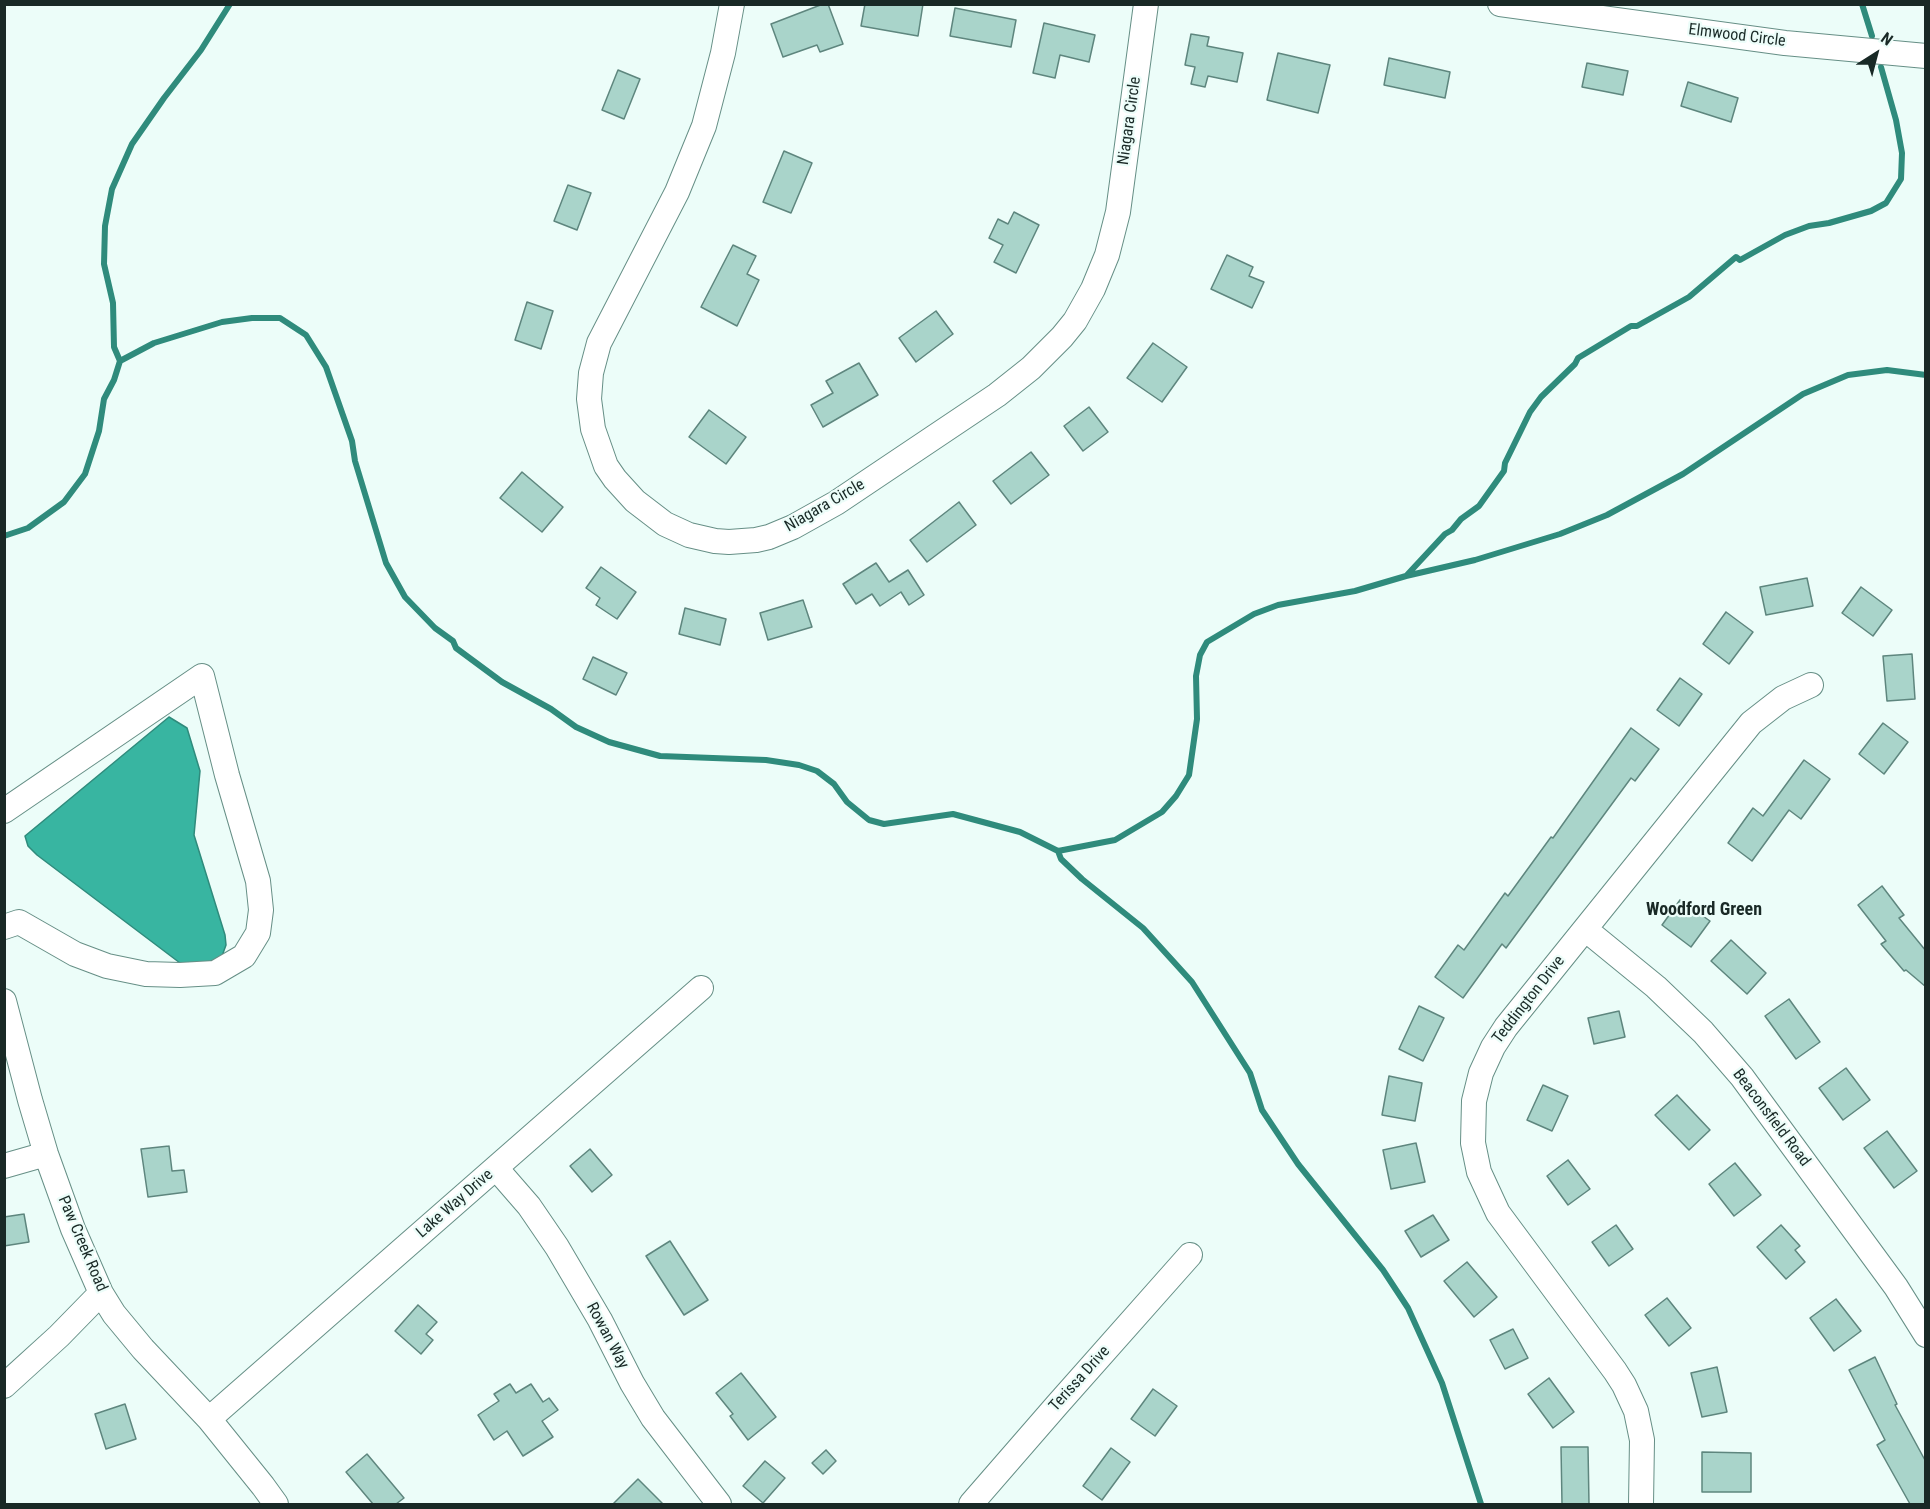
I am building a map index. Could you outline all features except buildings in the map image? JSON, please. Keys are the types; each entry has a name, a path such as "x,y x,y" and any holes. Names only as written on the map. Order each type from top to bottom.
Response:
{"street":[{"name":"Niagara Circle","path":"732,4 723,53 704,126 677,192 599,343 591,373 589,399 593,429 606,466 635,501 665,524 689,535 729,542 769,537 793,527 836,503 997,395 1031,368 1075,321 1094,289 1107,255 1118,212 1146,4"},
{"name":"Elmwood Circle","path":"1500,4 1549,8 1785,43 1926,56"},
{"path":"4,811 202,675 227,775 258,881 261,910 258,933 244,956 215,973 204,974 146,974 107,966 75,954 19,922 4,927"},
{"name":"Teddington Drive","path":"1641,1504 1641,1440 1636,1411 1624,1385 1498,1212 1479,1172 1473,1143 1474,1101 1481,1073 1493,1047 1506,1027 1751,723 1783,698 1811,686"},
{"name":"Beaconsfield Road","path":"1585,929 1656,987 1703,1032 1742,1077 1896,1287 1926,1335"},
{"name":"Lake Way Drive","path":"209,1419 701,988"},
{"name":"Paw Creek Road","path":"4,1000 46,1154 73,1229 101,1293 114,1314 143,1349 209,1419 276,1504"},
{"path":"4,1166 46,1154"},
{"name":"Rowan Way","path":"496,1168 529,1206 557,1247 653,1418 719,1504"},
{"name":"Terissa Drive","path":"971,1504 1190,1255"},
{"path":"4,1386 59,1336 101,1293"}],"shaded area":[{"path":"169,717 187,728 200,771 194,835 225,935 226,945 222,956 200,970 184,966 37,855 28,846 25,836"}],"waterway":[{"path":"4,536 28,528 64,502 85,474 99,431 104,399 114,380 120,361 114,347 113,303 104,264 105,226 112,189 132,144 201,50 230,4"},
{"path":"1862,4 1872,36"},
{"path":"1407,575 1445,534 1479,506 1504,471 1505,463 1530,412 1578,358 1631,326 1637,326 1689,297 1736,257 1740,260 1785,235 1809,226 1871,211 1886,203 1901,179 1902,153 1896,120 1881,67"},
{"path":"120,361 154,343 222,322 252,318 280,318 306,335 326,367 352,441 355,461 386,563 405,597 435,628 453,641 456,648 502,682 551,709 576,727 609,742 660,756 766,760 799,765 817,771 834,784 847,802 869,820 884,824 953,814 1020,832 1058,851 1115,840 1162,812 1176,796 1189,775 1197,719 1196,676 1200,655 1207,642 1254,614 1278,605 1355,591 1475,560 1560,534 1607,515 1683,474 1803,394 1848,375 1887,370 1926,375"},
{"path":"1058,851 1061,859 1082,879 1143,928 1192,982 1250,1073 1262,1110 1298,1164 1383,1270 1408,1308 1442,1383 1481,1504"}],"district":[{"name":"Woodford Green","path":"1704,910"}]}
